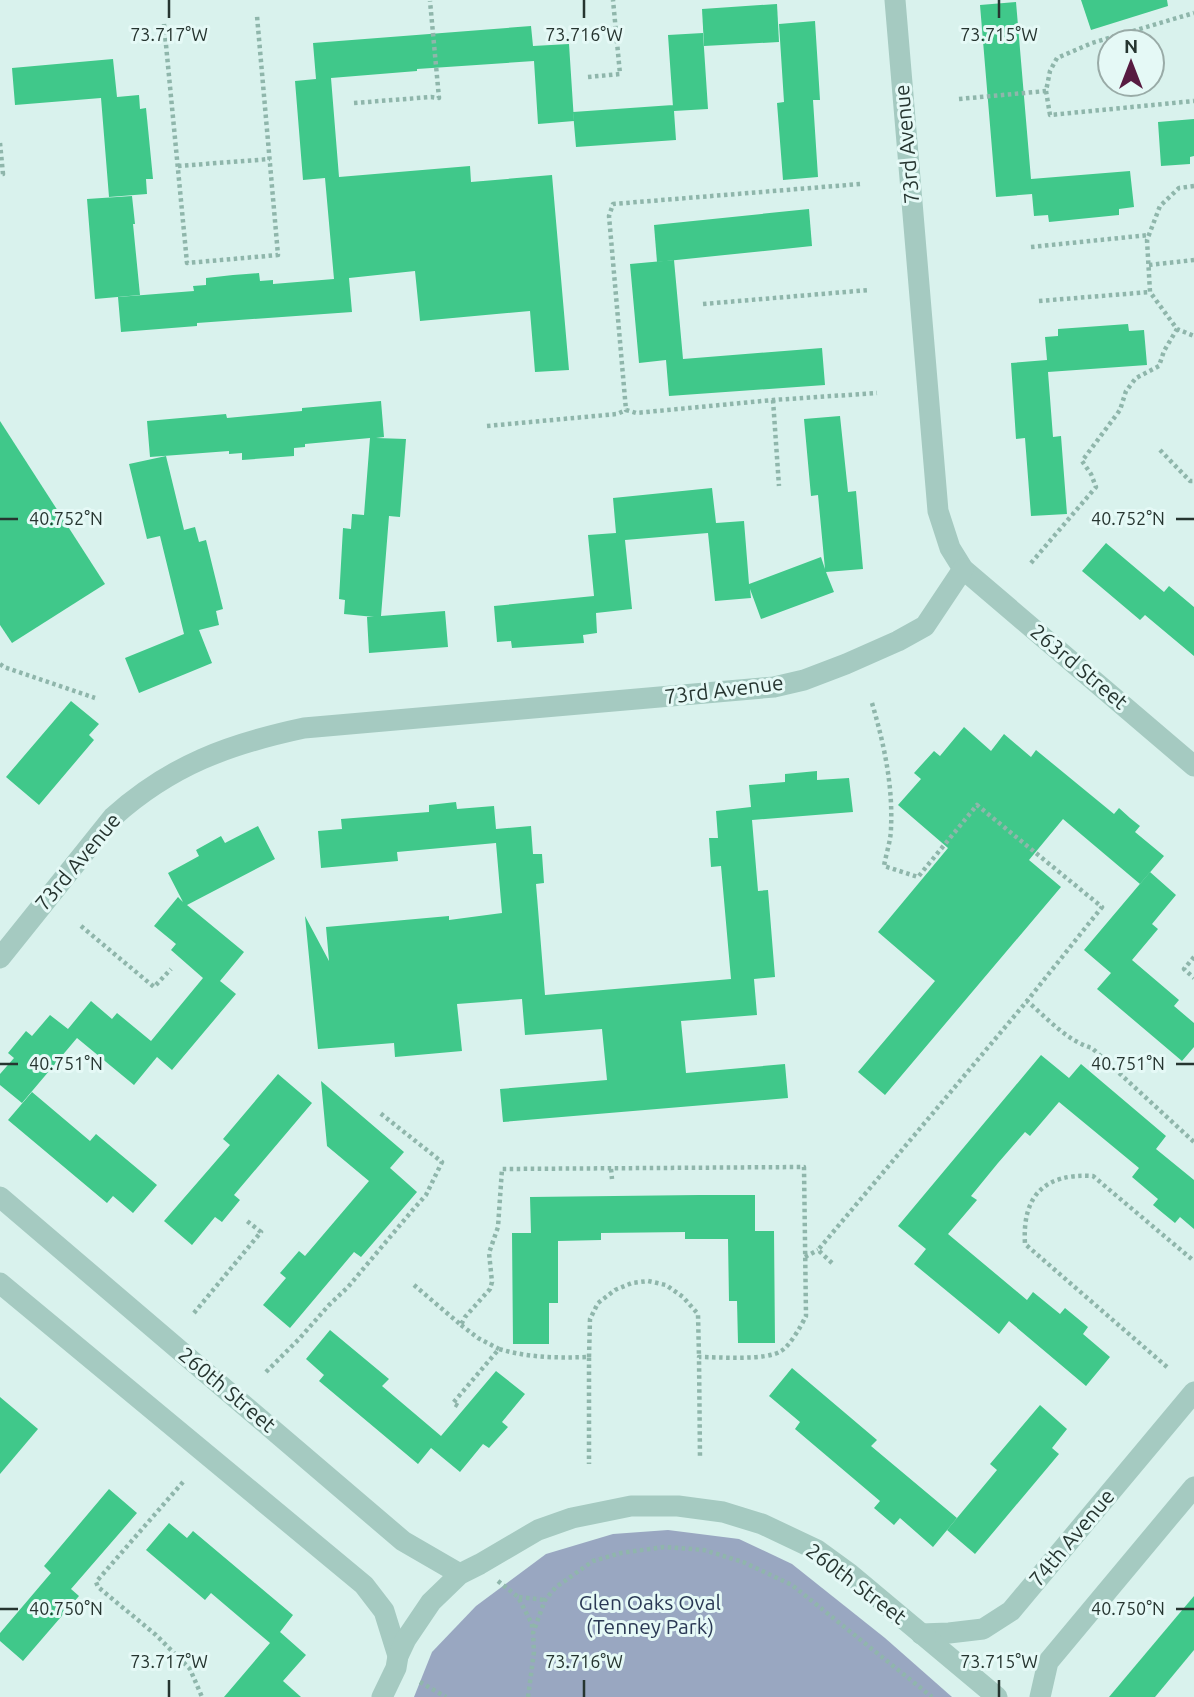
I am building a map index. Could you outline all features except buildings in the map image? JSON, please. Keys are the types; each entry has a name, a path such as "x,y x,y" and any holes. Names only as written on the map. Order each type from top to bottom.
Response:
{"street":[{"name":"73rd Avenue","path":"0,958 113,817 159,780 229,747 304,728 743,691 784,685 846,664 925,626 963,569 950,548 938,511 895,0"},
{"name":"263rd Street","path":"963,569 1194,766"},
{"name":"260th Street","path":"0,1197 403,1541 460,1574"},
{"path":"0,1283 364,1585 384,1611 398,1656"},
{"name":"74th Avenue","path":"921,1634 983,1629 1010,1611 1194,1392"},
{"path":"1040,1697 1048,1662 1194,1486"},
{"name":"260th Street","path":"382,1697 406,1639 431,1602 460,1574 538,1530 572,1518 631,1506 678,1506 723,1512 762,1524 817,1550 850,1574 997,1697"}],"path":[{"path":"588,77 620,74 613,0"},
{"path":"354,103 439,98 430,1"},
{"path":"1194,13 1092,43 1056,58 1046,91 1050,115 1194,102"},
{"path":"164,24 187,263 278,255 257,16"},
{"path":"959,99 1046,91"},
{"path":"0,143 3,174 0,174"},
{"path":"178,166 270,159"},
{"path":"626,410 609,216 613,204 860,184"},
{"path":"1194,186 1179,188 1160,206 1147,240 1150,292 1177,329 1194,336"},
{"path":"1031,247 1149,235"},
{"path":"1149,265 1194,260"},
{"path":"703,304 869,290"},
{"path":"1039,301 1150,292"},
{"path":"1031,563 1096,487 1082,461 1120,410 1126,391 1136,378 1159,366 1177,329"},
{"path":"487,426 617,414 626,410 636,413 877,393"},
{"path":"773,400 779,486"},
{"path":"1160,450 1190,481 1194,481"},
{"path":"0,664 95,698"},
{"path":"805,1257 818,1250 1027,1001 1102,907 977,805 918,877 884,866 891,830 889,787 884,750 872,703"},
{"path":"81,926 155,987 171,969"},
{"path":"1194,957 1184,969 1194,978"},
{"path":"1027,1001 1065,1034 1081,1045 1092,1048 1194,1142"},
{"path":"266,1372 348,1287 426,1195 442,1162 380,1113"},
{"path":"461,1325 490,1289 492,1282 489,1253 498,1227 502,1169 804,1167 806,1316 800,1327 784,1350 775,1354 699,1357"},
{"path":"611,1169 612,1179"},
{"path":"1167,1367 1025,1244 1026,1213 1035,1194 1051,1182 1072,1175 1093,1177 1194,1261"},
{"path":"194,1313 261,1231 247,1221"},
{"path":"818,1250 832,1263"},
{"path":"589,1464 590,1319 598,1303 615,1290 632,1283 648,1281 666,1285 683,1297 698,1314 700,1459"},
{"path":"414,1286 478,1338 499,1349 528,1356 589,1357"},
{"path":"457,1406 453,1403 499,1349"},
{"path":"183,1482 96,1582 98,1587 156,1635 190,1669 202,1697"},
{"path":"533,1633 545,1600 556,1587 593,1561 621,1553 664,1547 704,1550 743,1562 792,1585 932,1697"},
{"path":"480,1564 518,1597 532,1624 534,1652 528,1697"},
{"path":"518,1597 545,1600"}],"green space":[{"name":"Glen Oaks Oval (Tenney Park)","path":"668,1530 739,1539 792,1564 885,1638 952,1697 414,1697 432,1652 476,1606 546,1554 613,1534"}]}
